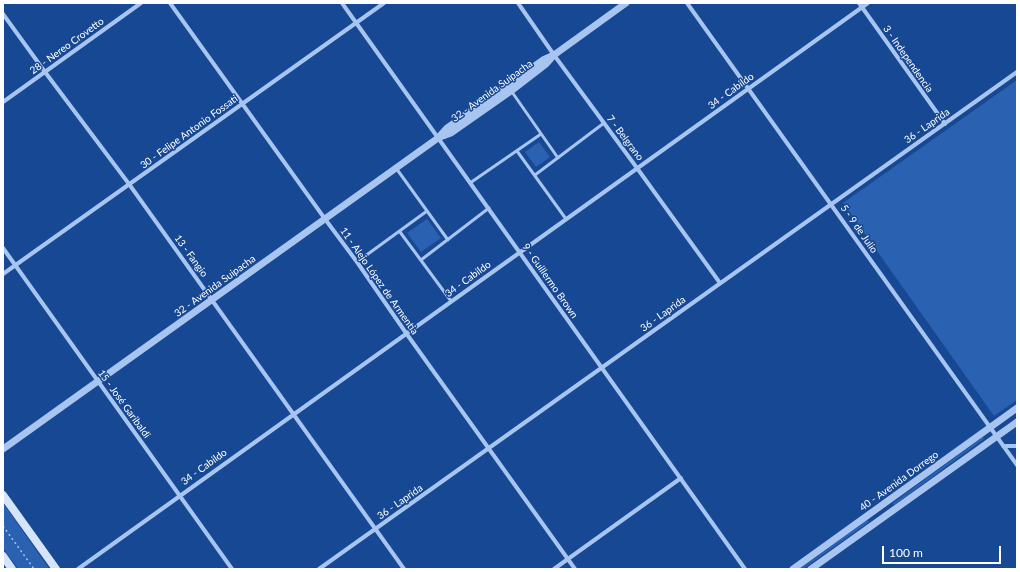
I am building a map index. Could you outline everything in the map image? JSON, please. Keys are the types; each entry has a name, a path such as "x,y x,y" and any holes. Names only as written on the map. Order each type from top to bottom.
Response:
{"main road":[{"path":"3,495 56,569"},
{"path":"3,556 12,569"}],"street":[{"name":"28 - Nereo Crovetto","path":"3,102 141,3"},
{"name":"11 - Alejo López de Armentia","path":"170,3 357,262 574,569"},
{"name":"9 - Guillermo Brown","path":"342,3 745,569"},
{"name":"30 - Felipe Antonio Fossati","path":"3,274 384,3"},
{"name":"7 - Belgrano","path":"518,3 554,55 720,283"},
{"name":"32 - Avenida Suipacha","path":"3,449 99,382 438,138 447,128 543,60 554,55 626,3"},
{"name":"5 - 9 de Julio","path":"688,3 1017,465"},
{"name":"3 - Independencia","path":"859,3 945,124"},
{"name":"34 - Cabildo","path":"78,569 179,495 868,3"},
{"name":"13 - Fangio","path":"3,14 129,184 404,569"},
{"name":"32 - Avenida Suipacha","path":"438,138 451,133 511,91 546,64 554,55"},
{"name":"36 - Laprida","path":"319,569 1017,72"},
{"name":"15 - José Garibaldi","path":"3,248 232,569"},
{"name":"40 - Avenida Dorrego","path":"793,569 1017,408"},
{"name":"40 - Avenida Dorrego","path":"810,569 1017,422"},
{"path":"1003,446 1017,446"},
{"path":"554,569 681,478"}],"lane":[{"path":"511,91 558,158"},
{"path":"535,175 604,123"},
{"path":"470,183 541,134"},
{"path":"518,151 566,219"},
{"path":"396,168 448,240"},
{"path":"421,260 489,208"},
{"path":"357,262 427,211"},
{"path":"400,232 451,301"}],"path":[{"path":"3,526 34,569"}],"shaded area":[{"path":"1017,80 1017,400 994,416 843,203"},
{"path":"539,142 550,157 536,167 525,152"},
{"path":"427,219 441,238 421,252 407,233"},
{"path":"983,437 984,439 894,505 893,503"},
{"path":"3,503 48,569 18,569 3,548"},
{"path":"867,520 869,522 803,569 800,569"}]}
